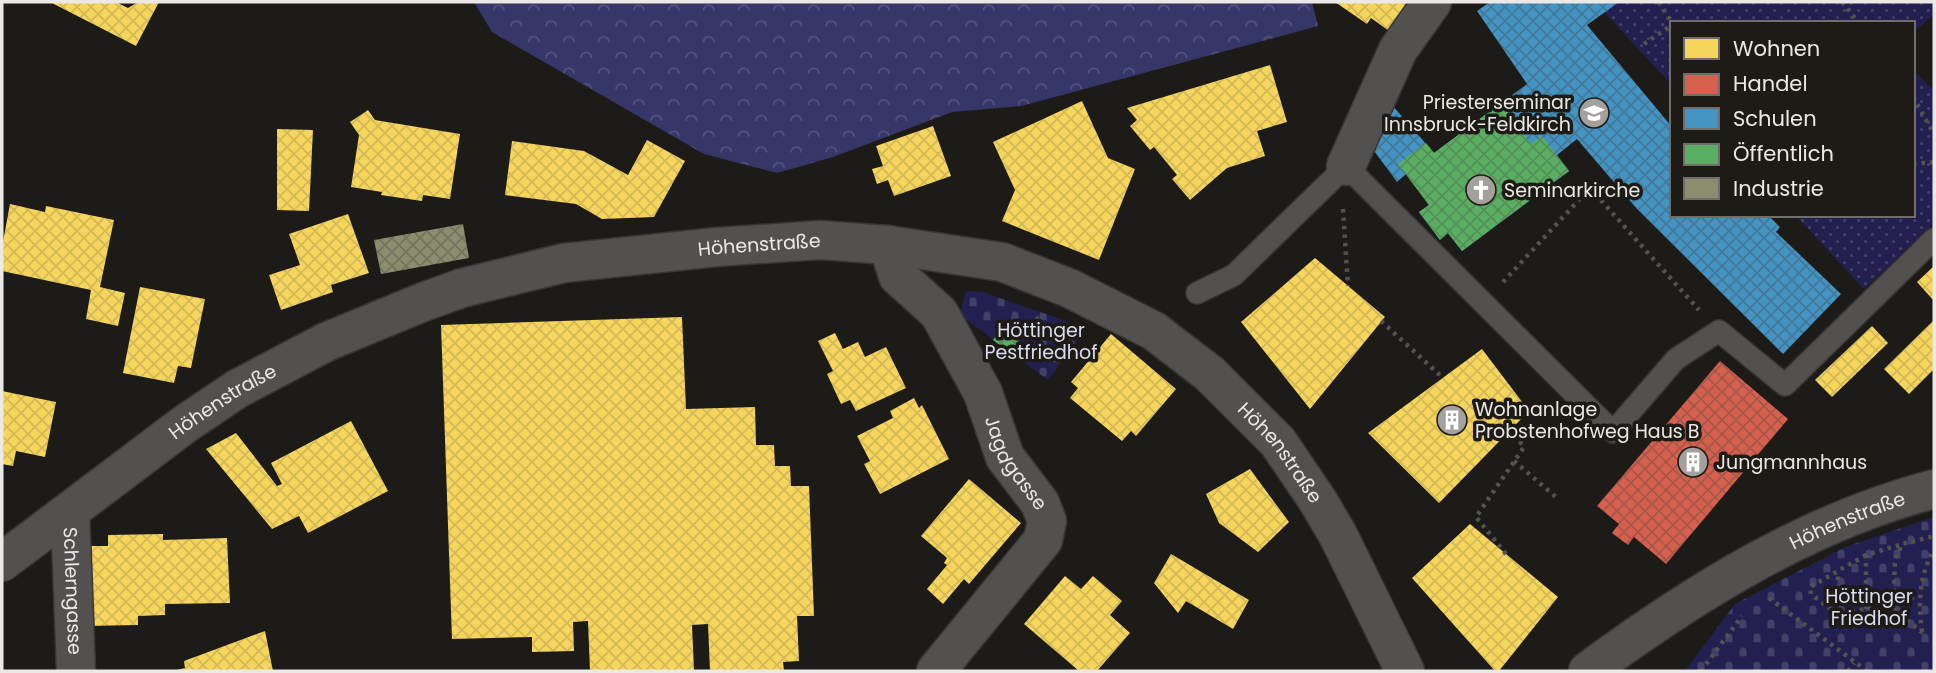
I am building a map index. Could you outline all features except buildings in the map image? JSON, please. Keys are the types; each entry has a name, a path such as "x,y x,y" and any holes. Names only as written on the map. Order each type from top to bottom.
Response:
{"street":[{"path":"1346,166 1398,50 1432,2"},
{"name":"Höhenstraße","path":"2,562 185,424 237,389 362,325 463,288 564,263 717,247 820,240 888,245 1002,262 1069,288 1154,331 1210,374 1278,442 1318,501 1338,535 1405,671"},
{"name":"Jagdgasse","path":"888,245 898,276 939,313 982,393 1005,457 1040,503 1047,520 1043,540 936,671"},
{"name":"Höhenstraße","path":"1588,671 1685,605 1799,538 1934,489"},
{"name":"Schlerngasse","path":"70,512 76,671"}],"lane":[{"path":"1196,293 1234,275 1346,166 1481,297 1613,432 1676,359 1719,331 1785,385 1934,239"}],"path":[{"path":"1659,2 1670,21"},
{"path":"1842,2 1857,21"},
{"path":"1644,44 1670,25"},
{"path":"1915,101 1934,134"},
{"path":"1915,164 1934,162"},
{"path":"1346,166 1342,219 1348,286"},
{"path":"1481,297 1493,284 1505,282 1553,233 1590,188 1719,331"},
{"path":"1381,321 1443,378"},
{"path":"1506,554 1476,517 1524,447 1510,429"},
{"path":"1514,461 1557,498"},
{"path":"1934,536 1866,555 1810,587 1811,594 1836,614 1866,609 1893,610 1923,633 1919,592 1922,572 1934,549"},
{"path":"1893,610 1895,560 1902,544"},
{"path":"1866,555 1866,609"},
{"path":"1836,614 1838,571"},
{"path":"1758,604 1769,598 1867,671"},
{"path":"1701,671 1746,611"},
{"path":"1848,671 1854,663"}],"green space":[{"path":"474,2 1312,2 1318,26 1021,106 952,112 833,157 777,173 704,154 492,32"},
{"path":"1619,2 1934,2 1934,14 1915,31 1915,21 1670,21 1670,83 1604,12"},
{"path":"1915,72 1934,91 1934,223 1864,289 1797,217 1915,217"},
{"name":"Höttinger Pestfriedhof","path":"966,291 983,292 1086,328 1048,380 960,315"},
{"name":"Höttinger Friedhof","path":"1934,517 1934,671 1685,671 1735,604 1845,547"}],"place":[{"name":"Priesterseminar Innsbruck-Feldkirch","path":"1594,113"},
{"name":"Seminarkirche","path":"1481,190"},
{"name":"Wohnanlage Probstenhofweg Haus B","path":"1452,420"},
{"name":"Jungmannhaus","path":"1693,462"}]}
